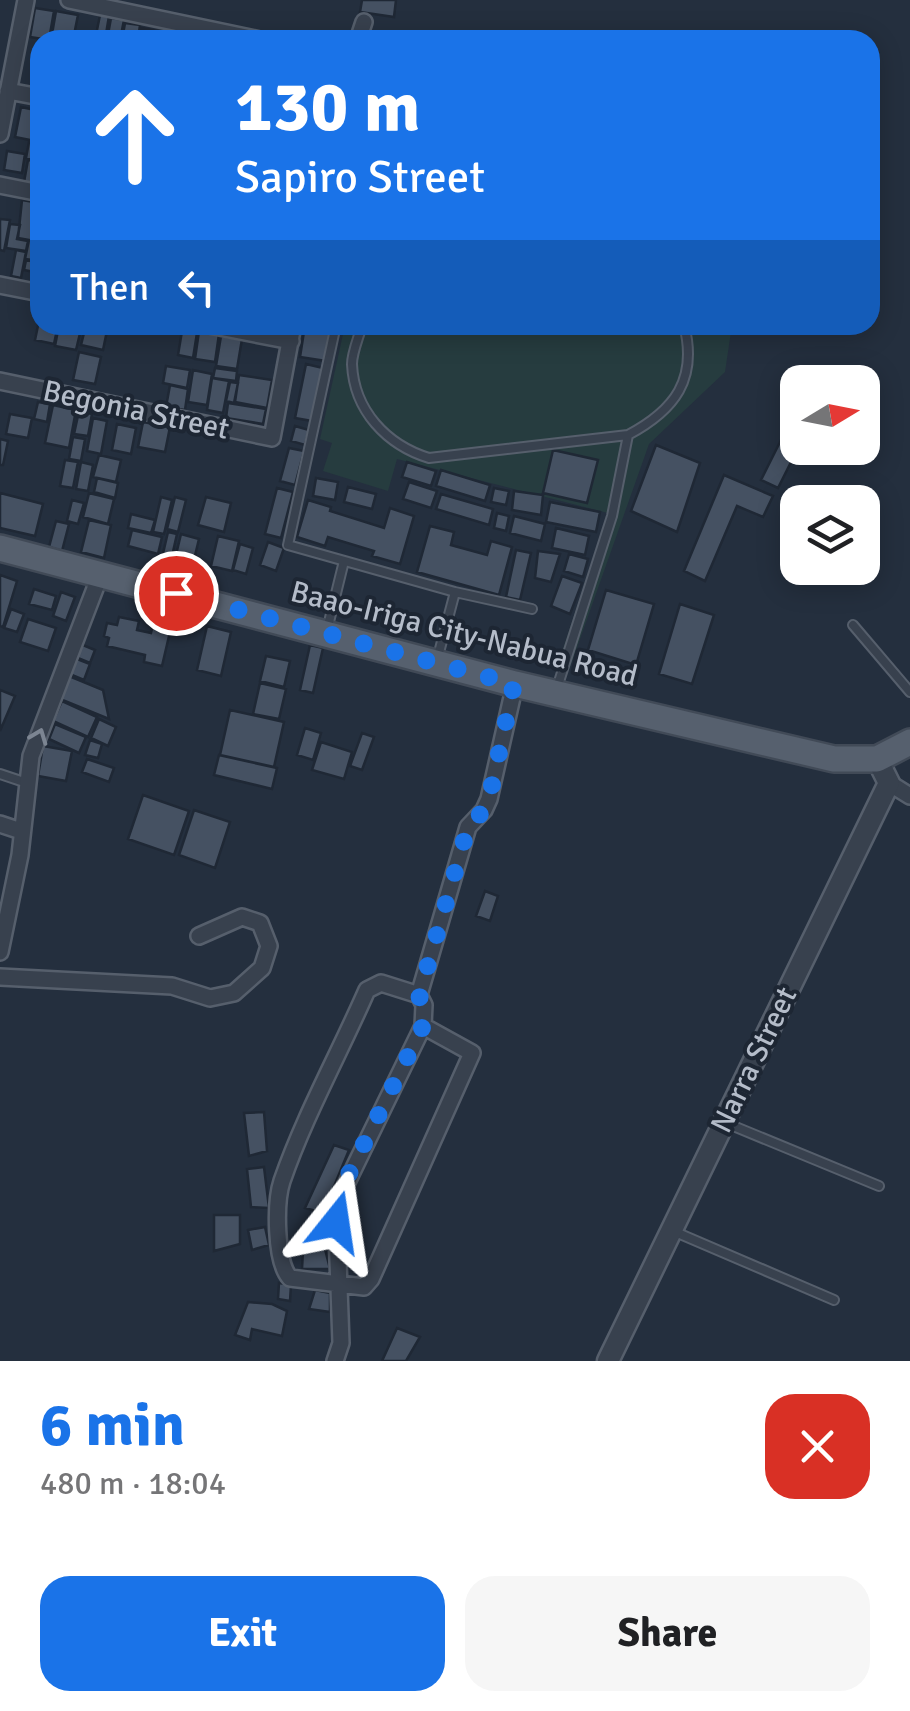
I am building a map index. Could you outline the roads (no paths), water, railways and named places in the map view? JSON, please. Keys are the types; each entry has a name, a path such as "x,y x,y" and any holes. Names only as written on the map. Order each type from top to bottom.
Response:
{"main road":[{"name":"Baao-Iriga City-Nabua Road","path":"0,548 514,684 834,760 878,759 910,742"}],"street":[{"path":"0,134 26,0"},
{"path":"69,0 212,30"},
{"path":"361,30 364,22"},
{"path":"8,91 30,94"},
{"path":"0,185 30,191"},
{"path":"0,285 30,291"},
{"name":"Begonia Street","path":"0,382 272,438 292,335"},
{"path":"0,952 20,854 31,756 102,573"},
{"path":"419,996 468,827 489,799 514,684"},
{"path":"878,759 889,784 910,796"},
{"name":"Narra Street","path":"608,1361 889,784"},
{"path":"0,824 21,831"},
{"path":"0,977 172,986 210,998 234,993 262,968 268,946 260,922 242,916 199,936"},
{"path":"335,1361 342,1343 341,1286 336,1205 423,1026 424,1005 419,996 381,983 368,990 281,1184 279,1247 284,1272 290,1278 341,1286 364,1287 467,1071 472,1053 423,1026"}],"lane":[{"path":"334,335 288,545 455,592 532,609"},
{"path":"359,335 352,363 360,398 372,423 406,451 429,458 628,435 651,423 685,384 690,352 686,335"},
{"path":"555,693 612,516 628,435"},
{"path":"326,633 344,561"},
{"path":"437,661 455,592"},
{"path":"853,625 910,692"},
{"path":"0,774 28,783"},
{"path":"724,1122 878,1186"},
{"path":"672,1231 834,1300"}]}
